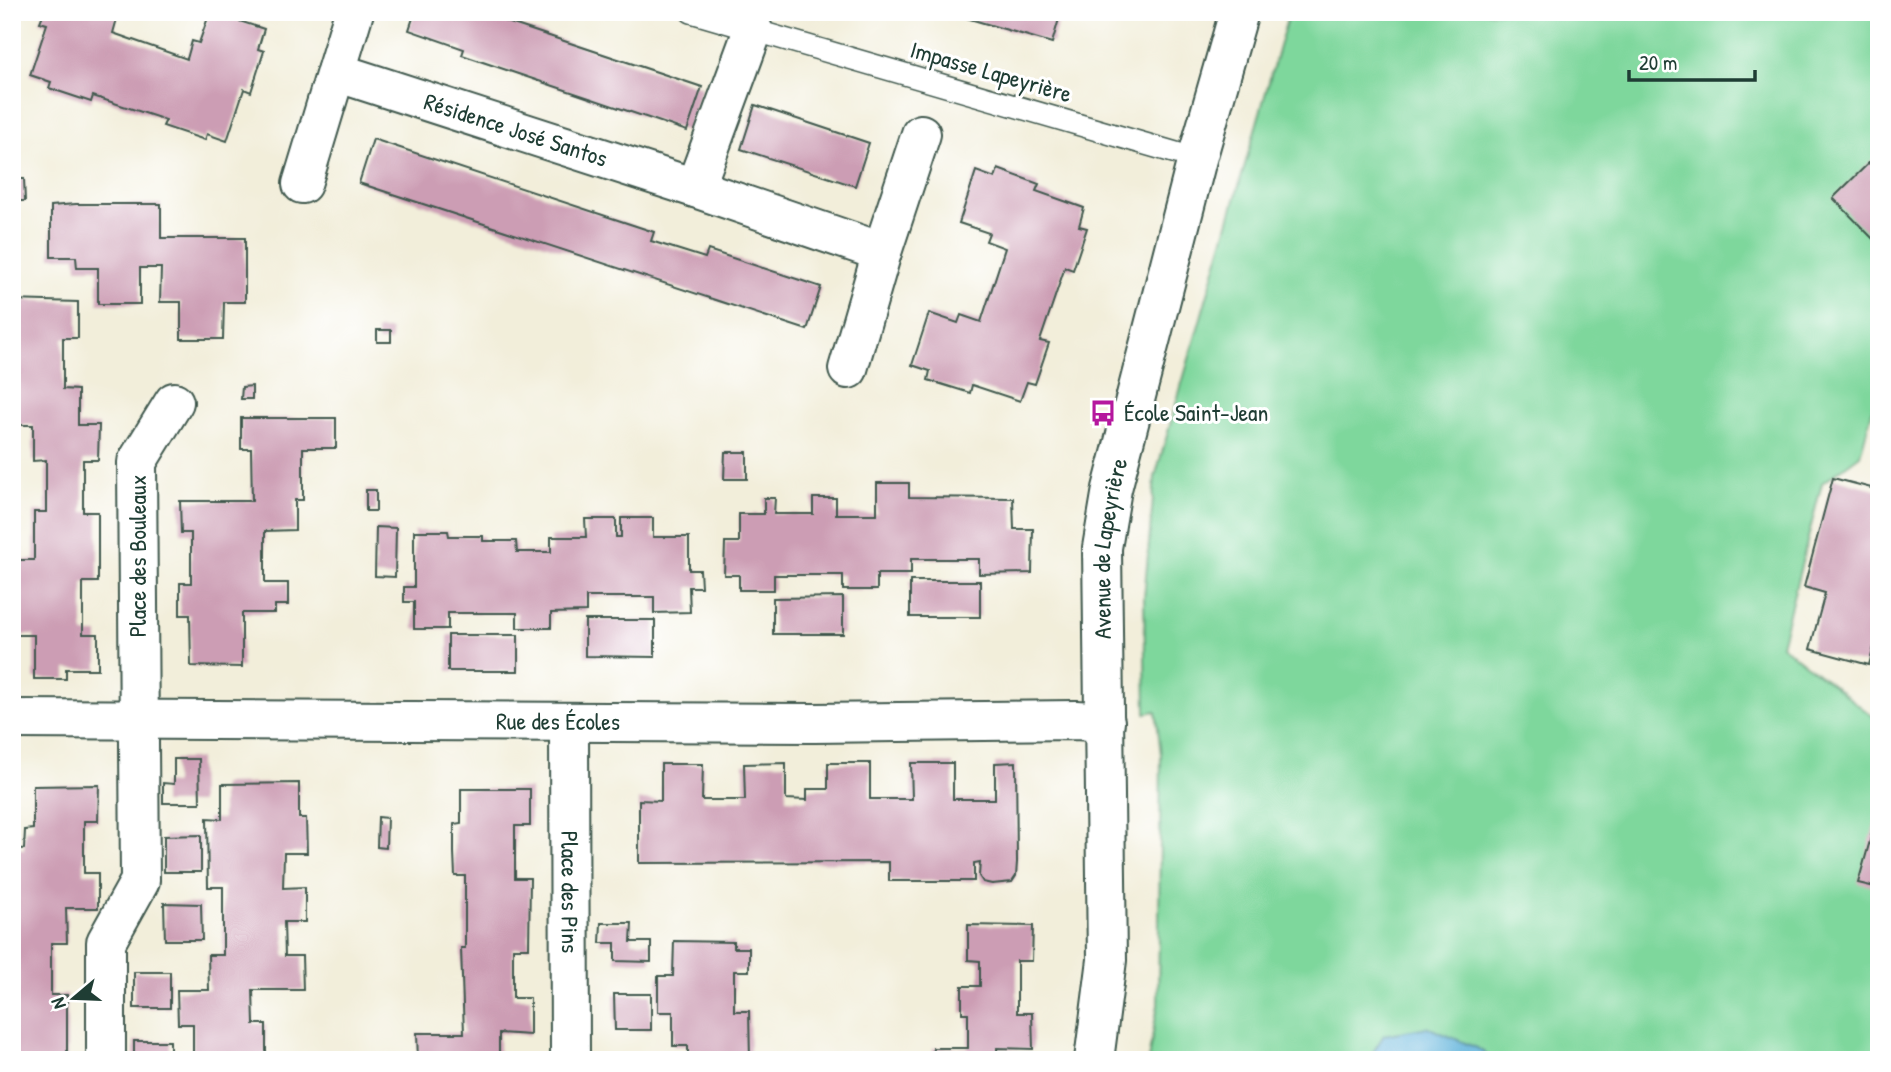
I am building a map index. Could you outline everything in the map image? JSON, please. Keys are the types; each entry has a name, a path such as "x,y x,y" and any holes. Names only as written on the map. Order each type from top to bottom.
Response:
{"street":[{"path":"302,184 354,12"},
{"name":"Avenue de Lapeyrière","path":"1094,1060 1107,960 1102,548 1112,489 1197,159 1239,12"},
{"path":"695,188 752,30"},
{"name":"Résidence José Santos","path":"336,72 695,188 882,252"},
{"path":"848,369 882,252 921,134"},
{"name":"Place des Bouleaux","path":"106,1060 106,942 140,881 137,462 173,402"},
{"name":"Rue des Écoles","path":"12,719 1105,722"},
{"name":"Place des Pins","path":"569,722 570,1060"}],"lane":[{"name":"Impasse Lapeyrière","path":"691,12 1197,159"}],"green space":[{"path":"1289,12 1879,12 1879,386 1860,455 1822,483 1781,645 1879,721 1879,1060 1148,1060 1158,1005 1161,755 1156,711 1146,713 1144,598 1155,477"}],"water":[{"path":"1427,1027 1477,1048 1495,1060 1368,1060 1384,1035"}],"building":[{"path":"44,12 112,12 118,15 113,33 187,59 192,41 199,43 210,12 264,29 258,49 264,51 251,92 244,89 227,141 207,134 205,140 163,126 166,120 93,96 91,102 49,88 51,82 30,75 47,24 40,22"},
{"path":"415,12 477,12 702,87 687,131 462,55 464,49 409,30"},
{"path":"946,12 1061,12 1052,43"},
{"path":"755,105 869,143 855,186 741,149"},
{"path":"373,139 654,232 651,241 705,258 708,250 821,287 807,330 359,183"},
{"path":"1879,153 1879,245 1833,198"},
{"path":"998,169 1039,184 1036,191 1084,208 1079,226 1087,228 1073,270 1065,267 1040,341 1049,343 1035,384 1027,382 1020,401 972,385 970,393 928,380 930,371 912,365 929,313 958,323 961,315 981,322 1005,248 986,241 989,233 959,223 976,171 995,178"},
{"path":"12,179 24,179 25,201 12,201"},
{"path":"161,204 161,238 245,238 245,302 224,302 223,339 181,339 181,302 160,302 161,268 140,268 140,304 98,304 98,268 77,268 76,257 51,257 51,206"},
{"path":"12,300 78,302 78,338 63,338 63,389 78,390 78,425 99,425 98,460 83,460 83,512 98,512 98,582 83,582 83,634 98,634 98,669 66,669 66,679 34,679 34,635 15,635 16,560 34,560 34,512 46,512 46,460 33,461 33,425 13,425"},
{"path":"377,330 391,330 391,342 377,342"},
{"path":"252,386 252,399 241,399 242,387"},
{"path":"241,418 336,418 336,448 303,448 303,500 295,500 295,530 265,531 265,583 288,583 288,605 275,605 275,613 242,613 242,667 191,666 190,615 180,615 180,583 191,583 191,533 181,533 180,501 252,501 251,449 241,449"},
{"path":"725,452 747,452 747,479 724,479"},
{"path":"1833,478 1879,490 1879,644 1875,643 1869,665 1810,649 1825,593 1804,587"},
{"path":"877,483 909,483 909,497 1013,498 1014,529 1033,529 1032,573 979,574 979,559 911,559 911,574 877,574 877,590 843,590 843,575 774,575 774,590 739,590 739,575 724,575 725,542 739,542 739,514 764,514 764,498 775,498 774,514 813,514 813,498 836,498 836,514 877,514"},
{"path":"366,490 376,490 376,511 366,511"},
{"path":"621,518 653,518 653,537 689,537 689,570 700,570 701,587 689,587 690,612 654,613 654,597 586,597 586,612 551,613 551,628 517,628 517,613 448,613 448,629 414,629 414,602 404,602 404,587 414,587 414,531 448,531 449,536 483,536 483,541 516,541 517,552 551,552 551,537 586,537 585,519 616,519 616,537 621,537"},
{"path":"376,527 396,528 395,577 375,576"},
{"path":"910,581 980,581 980,617 910,617"},
{"path":"843,597 843,634 773,634 773,598"},
{"path":"585,620 655,620 655,657 585,656"},
{"path":"448,635 518,635 518,671 448,671"},
{"path":"174,759 199,759 200,803 163,803 163,783 174,784"},
{"path":"1016,762 1017,862 1016,876 1012,882 983,882 979,876 980,862 974,863 974,881 889,881 889,862 639,863 639,800 661,801 661,764 703,764 702,800 745,800 744,764 786,763 786,799 807,800 807,789 828,789 828,763 870,763 870,799 912,799 911,763 953,763 953,799 995,799 995,763"},
{"path":"299,783 299,818 306,818 307,853 284,853 283,888 305,887 305,922 284,922 285,956 302,956 303,990 253,990 254,1024 266,1024 266,1060 193,1060 193,1024 178,1024 177,990 209,990 208,955 223,955 223,887 208,887 207,818 222,819 222,784"},
{"path":"99,785 98,821 84,821 84,873 98,873 98,908 66,908 67,943 51,943 51,995 67,995 67,1060 12,1060 12,848 24,849 25,830 33,829 33,786"},
{"path":"461,789 530,789 530,826 515,826 515,878 530,878 529,948 513,948 513,998 530,998 530,1035 499,1033 499,1060 418,1060 417,1033 464,1033 461,948 465,948 465,876 455,876 454,852 454,824 461,823"},
{"path":"1879,809 1879,888 1858,883"},
{"path":"378,817 387,818 386,848 377,847"},
{"path":"201,835 201,872 164,872 164,836"},
{"path":"164,903 201,904 202,940 165,940"},
{"path":"601,923 632,923 631,942 651,942 651,962 615,961 615,943 600,943"},
{"path":"968,925 1033,926 1032,961 1017,961 1017,1013 1032,1013 1033,1049 997,1048 997,1060 933,1060 933,1048 968,1048 968,1013 962,1013 962,986 980,986 980,961 968,960"},
{"path":"674,941 734,942 734,948 749,948 749,971 734,971 734,1011 749,1011 750,1060 688,1060 688,1046 673,1046 673,1012 658,1012 658,976 673,976"},
{"path":"134,972 170,972 170,1008 134,1008"},
{"path":"614,994 651,994 651,1030 615,1030"},
{"path":"134,1041 170,1041 170,1060 134,1060"}],"place":[{"name":"École Saint-Jean","path":"1103,413"}]}
